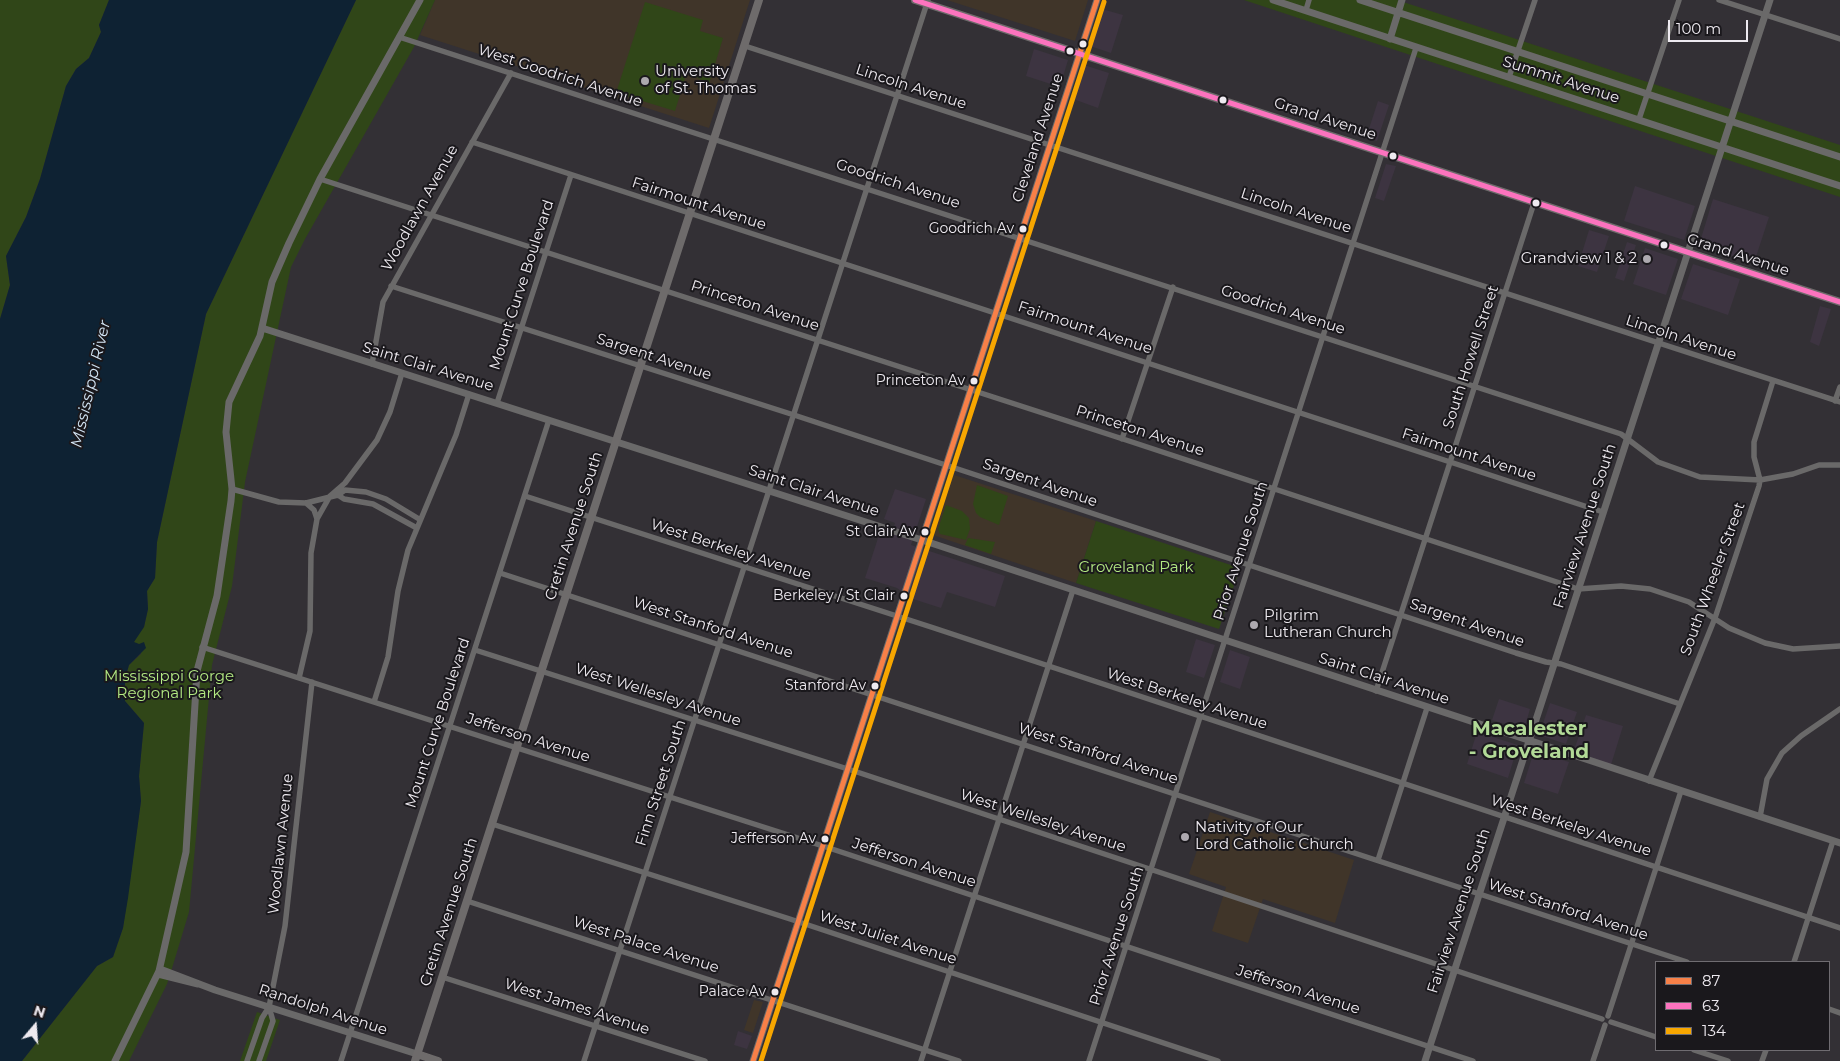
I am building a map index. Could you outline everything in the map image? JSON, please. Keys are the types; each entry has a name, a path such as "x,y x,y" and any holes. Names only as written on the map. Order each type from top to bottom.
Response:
{"main road":[{"name":"Cretin Avenue South","path":"416,1058 759,0"},
{"name":"Grand Avenue","path":"915,0 928,2 1840,302"},
{"name":"Randolph Avenue","path":"416,1058 438,1061"}],"street":[{"path":"115,1061 159,971 186,852 197,671 217,596 232,489 226,432 229,402 257,343 274,277 320,179 420,0"},
{"name":"Cleveland Avenue","path":"753,1061 1097,0"},
{"name":"Summit Avenue","path":"1273,0 1840,186"},
{"path":"1306,10 1309,0"},
{"name":"Summit Avenue","path":"1360,0 1840,157"},
{"path":"1390,39 1402,0"},
{"path":"1509,77 1535,0"},
{"path":"1639,119 1679,0"},
{"path":"1719,0 1840,39"},
{"name":"Fairview Avenue South","path":"1425,1061 1770,0"},
{"name":"Finn Street South","path":"584,1061 928,2"},
{"name":"West Goodrich Avenue","path":"399,37 714,138"},
{"name":"Lincoln Avenue","path":"744,46 1352,242 1838,402"},
{"name":"Prior Avenue South","path":"1089,1061 1416,48"},
{"name":"Woodlawn Avenue","path":"372,364 380,313 391,286 511,73"},
{"name":"Goodrich Avenue","path":"714,138 1621,434 1658,462 1700,478 1760,480 1792,474 1819,465 1840,465"},
{"name":"Fairmount Avenue","path":"472,142 1603,512"},
{"name":"Mount Curve Boulevard","path":"497,403 571,175"},
{"name":"Princeton Avenue","path":"320,179 970,389 1578,589 1621,586 1650,589 1689,602 1741,634 1778,647 1820,649 1840,646"},
{"name":"South Howell Street","path":"1376,690 1534,202"},
{"name":"Sargent Avenue","path":"391,286 794,414 1531,658 1555,663 1680,704"},
{"path":"1122,439 1173,287"},
{"name":"Saint Clair Avenue","path":"262,328 921,540 1836,842"},
{"path":"299,678 310,631 311,553 317,518 330,496 345,482 377,440 390,412 402,373"},
{"path":"1760,480 1754,457 1754,442 1773,381"},
{"path":"1838,402 1840,387"},
{"path":"374,702 389,650 402,570 419,519 453,443 469,394"},
{"name":"Mount Curve Boulevard","path":"341,1061 451,727 549,420"},
{"name":"South Wheeler Street","path":"1650,781 1715,618 1760,480"},
{"path":"232,489 280,502 306,503 338,495 345,490 366,492 386,499 419,519"},
{"path":"338,495 344,499 373,504 416,527"},
{"name":"West Berkeley Avenue","path":"525,496 896,616 1840,928"},
{"path":"306,503 314,510 317,518"},
{"name":"West Stanford Avenue","path":"500,573 872,693 1684,961"},
{"path":"921,1061 1074,590"},
{"name":"Jefferson Avenue","path":"202,647 822,846 1473,1061"},
{"name":"West Wellesley Avenue","path":"475,650 847,769 1454,970 1605,1017"},
{"name":"Woodlawn Avenue","path":"269,1007 285,926 312,682"},
{"path":"1378,860 1427,708"},
{"path":"1760,817 1767,779 1782,753 1801,736 1840,709"},
{"path":"1593,1061 1605,1025 1605,1017 1632,944 1681,791"},
{"name":"West Juliet Avenue","path":"492,824 1218,1061"},
{"path":"1794,961 1836,842"},
{"name":"West Palace Avenue","path":"467,901 959,1061"},
{"name":"Randolph Avenue","path":"159,971 351,1033 416,1058"},
{"name":"West James Avenue","path":"442,977 704,1061"},
{"path":"247,1061 262,1018 269,1007"},
{"path":"259,1061 273,1021 269,1007"},
{"path":"1605,1017 1611,1022 1655,1037"},
{"path":"1605,1025 1611,1022"},
{"path":"1697,1051 1728,1061"}],"shaded area":[{"name":"University of St. Thomas","path":"435,0 750,0 709,128 420,35"},
{"path":"947,0 1088,0 1075,41"},
{"path":"1102,9 1123,15 1111,53 1090,46"},
{"path":"1034,49 1068,60 1060,87 1026,76"},
{"path":"1084,65 1109,73 1098,108 1073,99"},
{"path":"1378,101 1389,105 1377,141 1366,138"},
{"path":"1386,164 1396,166 1384,201 1375,198"},
{"path":"1635,186 1695,206 1684,240 1624,221"},
{"path":"1713,199 1769,217 1754,263 1699,245"},
{"path":"1589,230 1609,236 1597,272 1578,266"},
{"path":"1627,242 1636,245 1624,281 1615,278"},
{"path":"1645,248 1678,259 1666,295 1633,284"},
{"path":"1693,264 1740,279 1728,315 1681,299"},
{"path":"1820,306 1831,309 1819,346 1810,342"},
{"path":"951,474 1096,521 1076,583 933,535"},
{"path":"895,489 926,499 911,545 1005,576 995,607 947,592 941,608 910,598 897,588 865,578 879,535 890,538 895,523 884,519"},
{"path":"1196,639 1215,645 1204,678 1186,672"},
{"path":"1230,650 1250,657 1240,689 1220,682"},
{"path":"1499,699 1530,709 1524,730 1492,720"},
{"path":"1550,703 1577,712 1566,744 1539,735"},
{"path":"1586,715 1623,726 1610,768 1572,756"},
{"path":"1477,732 1518,745 1508,778 1467,764"},
{"path":"1534,751 1569,762 1558,794 1524,783"},
{"path":"1210,812 1354,860 1335,923 1263,899 1248,943 1212,931 1226,887 1189,874"},
{"path":"754,1000 763,1002 753,1033 744,1030"},
{"path":"738,1031 752,1036 747,1049 734,1045"}],"green space":[{"path":"0,0 109,0 99,25 101,32 89,58 76,69 66,86 40,179 26,217 6,256 10,285 0,319"},
{"name":"Mississippi Gorge Regional Park","path":"356,0 435,0 414,47 291,267 245,482 232,586 212,665 189,912 173,965 167,984 129,1061 22,1061 97,966 113,957 123,928 141,801 139,776 144,723 125,701 125,679 129,665 141,654 139,644 134,643 135,637 144,627 148,609 147,591 155,578 157,542 206,314"},
{"path":"1244,0 1397,0 1840,145 1840,197"},
{"path":"645,2 703,20 700,31 723,38 709,84 687,72 675,111 616,93"},
{"path":"977,485 1008,496 999,525 980,517 976,513 973,504"},
{"path":"946,505 962,511 969,518 970,529 966,540 940,534 938,529"},
{"name":"Groveland Park","path":"1096,521 1240,568 1219,629 1076,583"},
{"path":"968,538 995,542 991,554 965,545"},
{"path":"257,1012 280,1020 266,1061 240,1061"}],"water":[{"name":"Mississippi River","path":"109,0 356,0 206,314 157,542 155,578 147,591 148,609 144,627 134,642 139,644 144,642 146,648 129,665 125,679 125,701 144,723 139,776 141,801 123,928 113,957 97,966 22,1061 0,1061 0,319 10,285 6,256 26,217 40,179 66,86 76,69 89,58 101,32 99,25"}],"transit line":[{"name":"63","path":"915,0 1840,302"},
{"name":"87","path":"753,1061 1097,0"},
{"name":"134","path":"761,1061 1104,2"}],"place":[{"name":"University of St. Thomas","path":"645,81"},
{"name":"Goodrich Av","path":"1023,229"},
{"name":"Grandview 1 & 2","path":"1647,259"},
{"name":"Princeton Av","path":"974,381"},
{"name":"St Clair Av","path":"925,532"},
{"name":"Berkeley / St Clair","path":"904,596"},
{"name":"Pilgrim Lutheran Church","path":"1254,625"},
{"name":"Stanford Av","path":"875,686"},
{"name":"Nativity of Our Lord Catholic Church","path":"1185,837"},
{"name":"Jefferson Av","path":"825,839"},
{"name":"Palace Av","path":"775,992"}],"district":[{"name":"Macalester - Groveland","path":"1529,740"}]}
